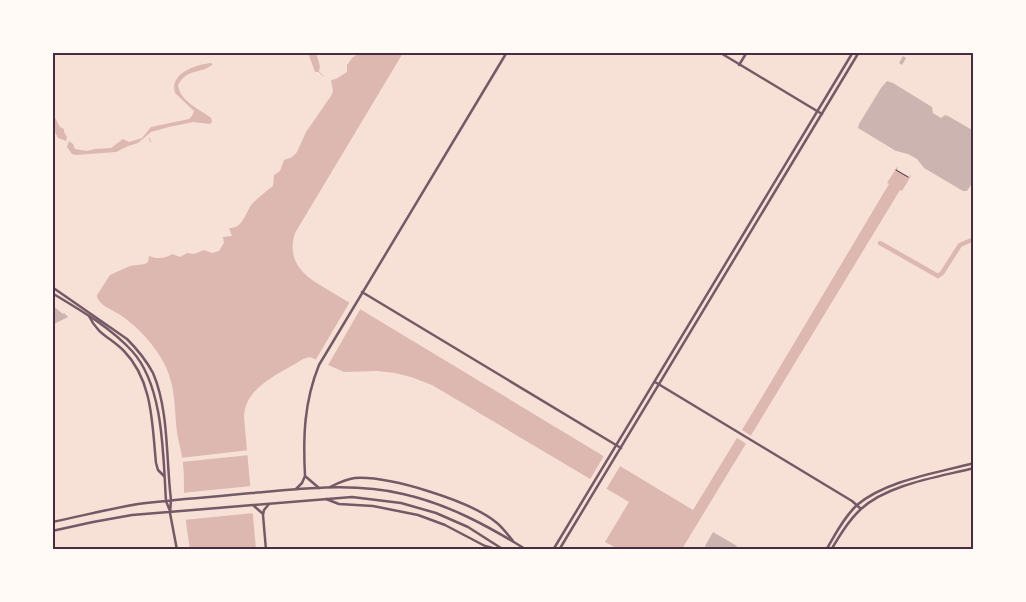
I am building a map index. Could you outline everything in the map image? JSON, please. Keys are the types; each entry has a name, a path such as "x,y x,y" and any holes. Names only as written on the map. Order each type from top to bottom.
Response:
{"street":[{"path":"296,489 303,482 305,476 305,418 309,395 319,365 507,52"},
{"path":"719,52 822,114"},
{"path":"739,65 747,52"},
{"path":"554,550 853,52"},
{"path":"559,550 859,52"},
{"path":"970,52 974,55"},
{"path":"52,287 112,327 137,349 153,374 162,404 171,500 170,513"},
{"path":"52,292 124,342 142,364 148,376 158,410 166,501 177,550"},
{"path":"362,292 621,448"},
{"path":"89,316 94,328 124,352 133,362 142,378 150,405 156,463 158,470 164,476"},
{"path":"655,382 861,509"},
{"path":"826,550 857,505 877,492 894,484 974,463"},
{"path":"831,550 848,524 861,509 880,497 896,489 974,468"},
{"path":"305,476 319,488"},
{"path":"329,487 345,480 356,478 389,482 424,490 459,502 496,522 512,541"},
{"path":"52,522 113,509 171,500 296,489 352,487 380,489 422,498 456,510 527,550"},
{"path":"52,531 119,517 352,497 378,499 420,508 452,519 468,527 502,550"},
{"path":"324,498 338,504 373,506 418,515 454,529 485,546 502,550"},
{"path":"266,550 263,515 264,510 269,504"},
{"path":"254,506 263,515"}],"path":[{"path":"896,170 908,177"}],"shaded area":[{"path":"308,53 316,53 320,66 319,72 315,72"},
{"path":"359,53 403,53 295,233 293,248 299,267 315,282 693,510 889,184 887,183 897,167 897,170 909,177 911,176 902,191 900,190 682,549 618,549 605,542 629,502 432,385 395,373 378,371 344,372 310,357 303,359 265,382 250,397 246,406 244,417 256,549 190,549 185,514 183,462 177,433 174,394 169,375 161,357 145,336 126,319 102,304 97,295 110,275 130,266 145,264 148,262 149,256 160,258 172,254 180,257 187,253 194,254 204,250 212,253 219,251 224,243 223,237 232,236 229,228 234,228 241,223 252,204 273,186 274,175 280,171 284,160 292,157 297,152 306,132 331,96 333,91 331,80 347,72 347,65"},
{"path":"210,63 213,64 190,73 178,85 186,101 211,118 212,122 210,124 193,122 151,132 138,143 116,152 76,155 72,154 67,147 69,141 75,149 87,151 111,148 123,139 129,142 142,138 151,127 189,119 194,111 175,93 174,86 176,80 191,68"},
{"path":"53,114 60,127 64,129 67,137 66,141 58,138 53,128"}],"pier":[{"path":"351,300 362,306 327,367 315,361"},
{"path":"739,428 753,437 748,445 734,436"},
{"path":"250,450 250,455 181,462 180,458"},
{"path":"605,454 622,463 605,491 589,481"},
{"path":"252,486 254,513 183,520 181,493"}],"building":[{"path":"903,56 906,58 902,65 899,63"},
{"path":"887,81 932,107 933,113 941,118 945,115 948,116 974,131 974,180 967,191 963,191 924,168 917,159 896,151 858,128"},
{"path":"52,305 68,317 52,325"},
{"path":"713,532 737,546 735,550 710,550 705,546"}],"waterway":[{"path":"319,72 323,76"},
{"path":"149,138 151,142"},
{"path":"880,243 938,276 942,273 960,245 974,239"}]}
